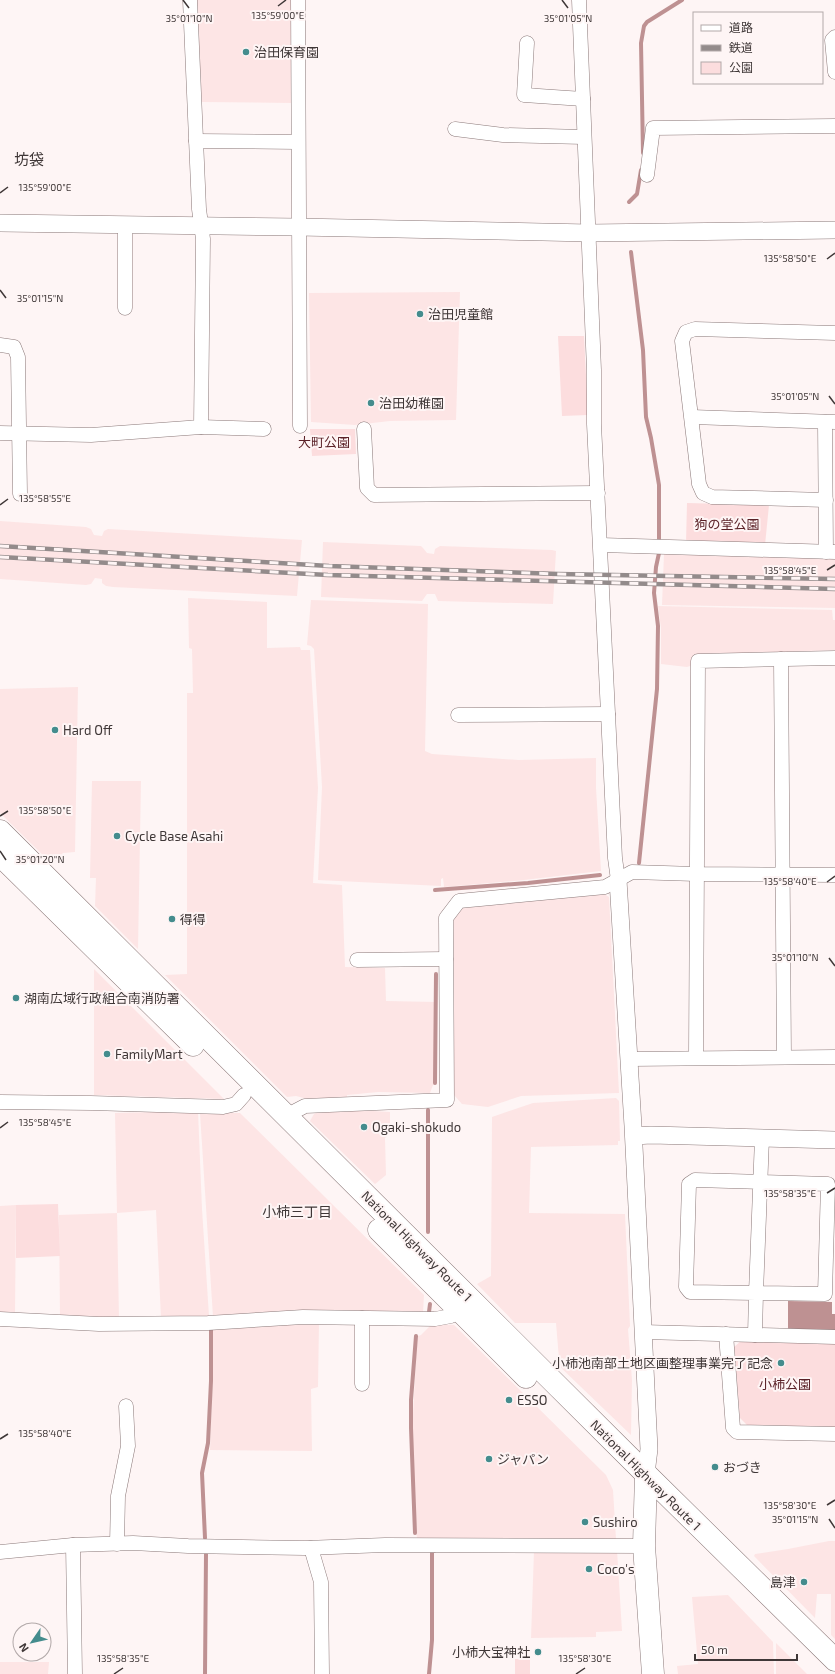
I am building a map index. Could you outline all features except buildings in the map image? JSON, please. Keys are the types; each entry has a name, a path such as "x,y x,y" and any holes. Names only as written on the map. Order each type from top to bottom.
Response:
{"main road":[{"name":"National Highway Route 1","path":"0,831 286,1116 829,1674"},
{"name":"National Highway Route 1","path":"0,855 244,1095 459,1310 835,1660"},
{"path":"646,1485 644,1546 652,1674"}],"street":[{"path":"190,0 199,209 203,241 201,426"},
{"path":"298,0 300,426"},
{"path":"579,0 594,370 594,424 608,714 634,1136 649,1449 646,1485"},
{"path":"835,37 832,40 835,72"},
{"path":"527,43 524,95 583,99"},
{"path":"647,175 653,128 835,126"},
{"path":"455,128 503,135 584,137"},
{"path":"196,141 298,142"},
{"path":"0,223 589,233 835,230"},
{"path":"125,225 125,308"},
{"path":"826,500 712,497 703,493 699,484 682,341 686,332 695,329 835,333"},
{"path":"0,344 14,347 18,357 20,494"},
{"path":"601,545 830,552 826,500 830,422 692,417"},
{"path":"0,433 91,435 201,426 264,428"},
{"path":"364,429 367,488 374,495 598,493"},
{"path":"696,1057 698,661 835,658"},
{"path":"781,659 784,1057"},
{"path":"458,715 608,714"},
{"path":"286,1116 305,1106 447,1100 446,918 459,901 605,887 632,872 835,875"},
{"path":"357,960 446,960"},
{"path":"629,1059 696,1057 835,1057"},
{"path":"0,1102 223,1107 236,1104 244,1095"},
{"path":"634,1136 651,1135 835,1140"},
{"path":"756,1335 756,1293 762,1138"},
{"path":"695,1180 828,1184 825,1294 756,1293 690,1292 686,1287 689,1184 695,1180"},
{"path":"0,1319 99,1324 208,1323 303,1317 435,1319 451,1316 459,1310"},
{"path":"362,1318 362,1384"},
{"path":"643,1332 835,1337"},
{"path":"726,1334 733,1428 737,1432 835,1434"},
{"path":"117,1544 118,1496 128,1446 126,1406"},
{"path":"0,1552 73,1545 117,1544 311,1548 385,1546 644,1546"},
{"path":"73,1545 75,1674"},
{"path":"311,1548 321,1582 322,1674"}],"shaded area":[{"name":"治田保育園","path":"197,0 292,0 292,103 202,102"},
{"path":"460,292 456,420 390,421 355,425 311,422 309,293"},
{"path":"0,521 86,527 91,529 94,535 102,536 104,531 108,529 302,540 297,596 113,587 106,586 102,583 102,579 95,578 91,584 86,585 0,579"},
{"path":"323,542 421,546 427,553 434,554 435,549 440,546 556,551 553,604 438,601 435,594 427,594 422,601 321,597"},
{"path":"664,554 835,559 835,608 662,605"},
{"path":"188,598 267,602 267,648 300,647 301,650 310,650 318,788 313,883 342,885 345,967 385,968 386,1001 437,1002 437,1084 433,1085 430,1093 378,1092 347,1095 347,1102 315,1101 296,1096 287,1097 165,975 187,974 187,693 193,693 192,649 189,648"},
{"path":"311,600 428,604 425,751 432,754 519,760 596,758 596,788 601,871 444,887 443,878 441,879 441,886 318,880 322,787 314,649 307,645"},
{"path":"658,606 832,610 833,620 835,620 835,650 696,655 696,664 687,667 661,664 661,628"},
{"path":"78,687 75,852 63,853 52,864 0,813 0,689"},
{"path":"92,781 141,781 138,949 95,906 96,878 90,878"},
{"path":"604,894 609,897 619,1093 521,1096 488,1107 462,1104 454,1095 454,917 463,908"},
{"path":"94,969 224,1099 94,1095"},
{"path":"616,1098 619,1101 620,1141 618,1141 618,1145 531,1147 529,1213 625,1214 630,1326 628,1329 632,1380 631,1435 556,1363 559,1359 556,1323 515,1323 477,1284 491,1276 492,1117 533,1103"},
{"path":"356,1110 390,1112 390,1133 385,1138 386,1175 375,1184 310,1121 314,1114 321,1111 347,1112"},
{"path":"198,1111 202,1209 209,1316 161,1318 156,1210 117,1213 115,1113"},
{"path":"200,1113 240,1113 424,1295 423,1312 213,1317"},
{"path":"16,1205 15,1316 0,1315 0,1206"},
{"path":"117,1213 119,1318 60,1317 59,1215"},
{"path":"788,1301 832,1302 832,1314 835,1314 835,1330 788,1330"},
{"path":"319,1322 318,1387 311,1389 312,1451 210,1450 213,1327"},
{"path":"432,1324 454,1325 606,1475 613,1490 616,1539 417,1541 412,1434 416,1356 418,1336"},
{"path":"835,1541 835,1639 831,1635 831,1594 817,1594 815,1618 754,1556 755,1554"},
{"path":"617,1550 622,1631 596,1632 596,1637 531,1638 534,1551"},
{"path":"728,1595 773,1642 774,1674 678,1674 677,1666 698,1664 692,1597"},
{"path":"776,1643 807,1674 776,1674"},
{"path":"0,1662 49,1662 48,1674 0,1674"}],"green space":[{"path":"558,336 584,336 588,415 562,416"},
{"name":"大町公園","path":"310,429 355,429 356,454 312,456"},
{"name":"狗の堂公園","path":"687,503 769,505 765,545 686,543"},
{"path":"58,1204 60,1256 16,1258 16,1205"},
{"name":"小柿公園","path":"741,1341 835,1344 835,1427 747,1425 740,1418 734,1347"},
{"path":"515,1659 530,1659 530,1674 515,1674"}],"waterway":[{"path":"643,153 641,43 644,26 647,22 682,0"},
{"path":"629,202 637,194 641,170"},
{"path":"631,252 643,350 646,417 659,485 659,542"},
{"path":"639,863 657,689 658,626 654,593 656,567 659,553"},
{"path":"435,890 528,883 600,875"},
{"path":"435,1083 436,974"},
{"path":"428,1110 428,1232"},
{"path":"429,1312 430,1304"},
{"path":"205,1538 202,1473 208,1443 211,1381 211,1328"},
{"path":"415,1533 411,1400 416,1336"},
{"path":"429,1674 432,1640 432,1550 434,1551"},
{"path":"205,1674 206,1554"}],"railway":[{"path":"0,546 329,566 558,574 835,579"},
{"path":"0,557 328,575 835,589"}],"place":[{"name":"治田保育園","path":"246,52"},
{"name":"治田児童館","path":"420,314"},
{"name":"治田幼稚園","path":"371,403"},
{"name":"Hard Off","path":"55,730"},
{"name":"Cycle Base Asahi","path":"117,836"},
{"name":"得得","path":"172,919"},
{"name":"湖南広域行政組合南消防署","path":"16,998"},
{"name":"FamilyMart","path":"107,1054"},
{"name":"Ogaki-shokudo","path":"364,1127"},
{"name":"小柿池南部土地区画整理事業完了記念","path":"781,1363"},
{"name":"ESSO","path":"509,1400"},
{"name":"ジャパン","path":"489,1459"},
{"name":"おづき","path":"715,1467"},
{"name":"Sushiro","path":"585,1522"},
{"name":"Coco's","path":"589,1569"},
{"name":"島津","path":"804,1582"},
{"name":"小柿大宝神社","path":"538,1652"}],"district":[{"name":"坊袋","path":"29,159"},
{"name":"小柿三丁目","path":"297,1211"}]}
